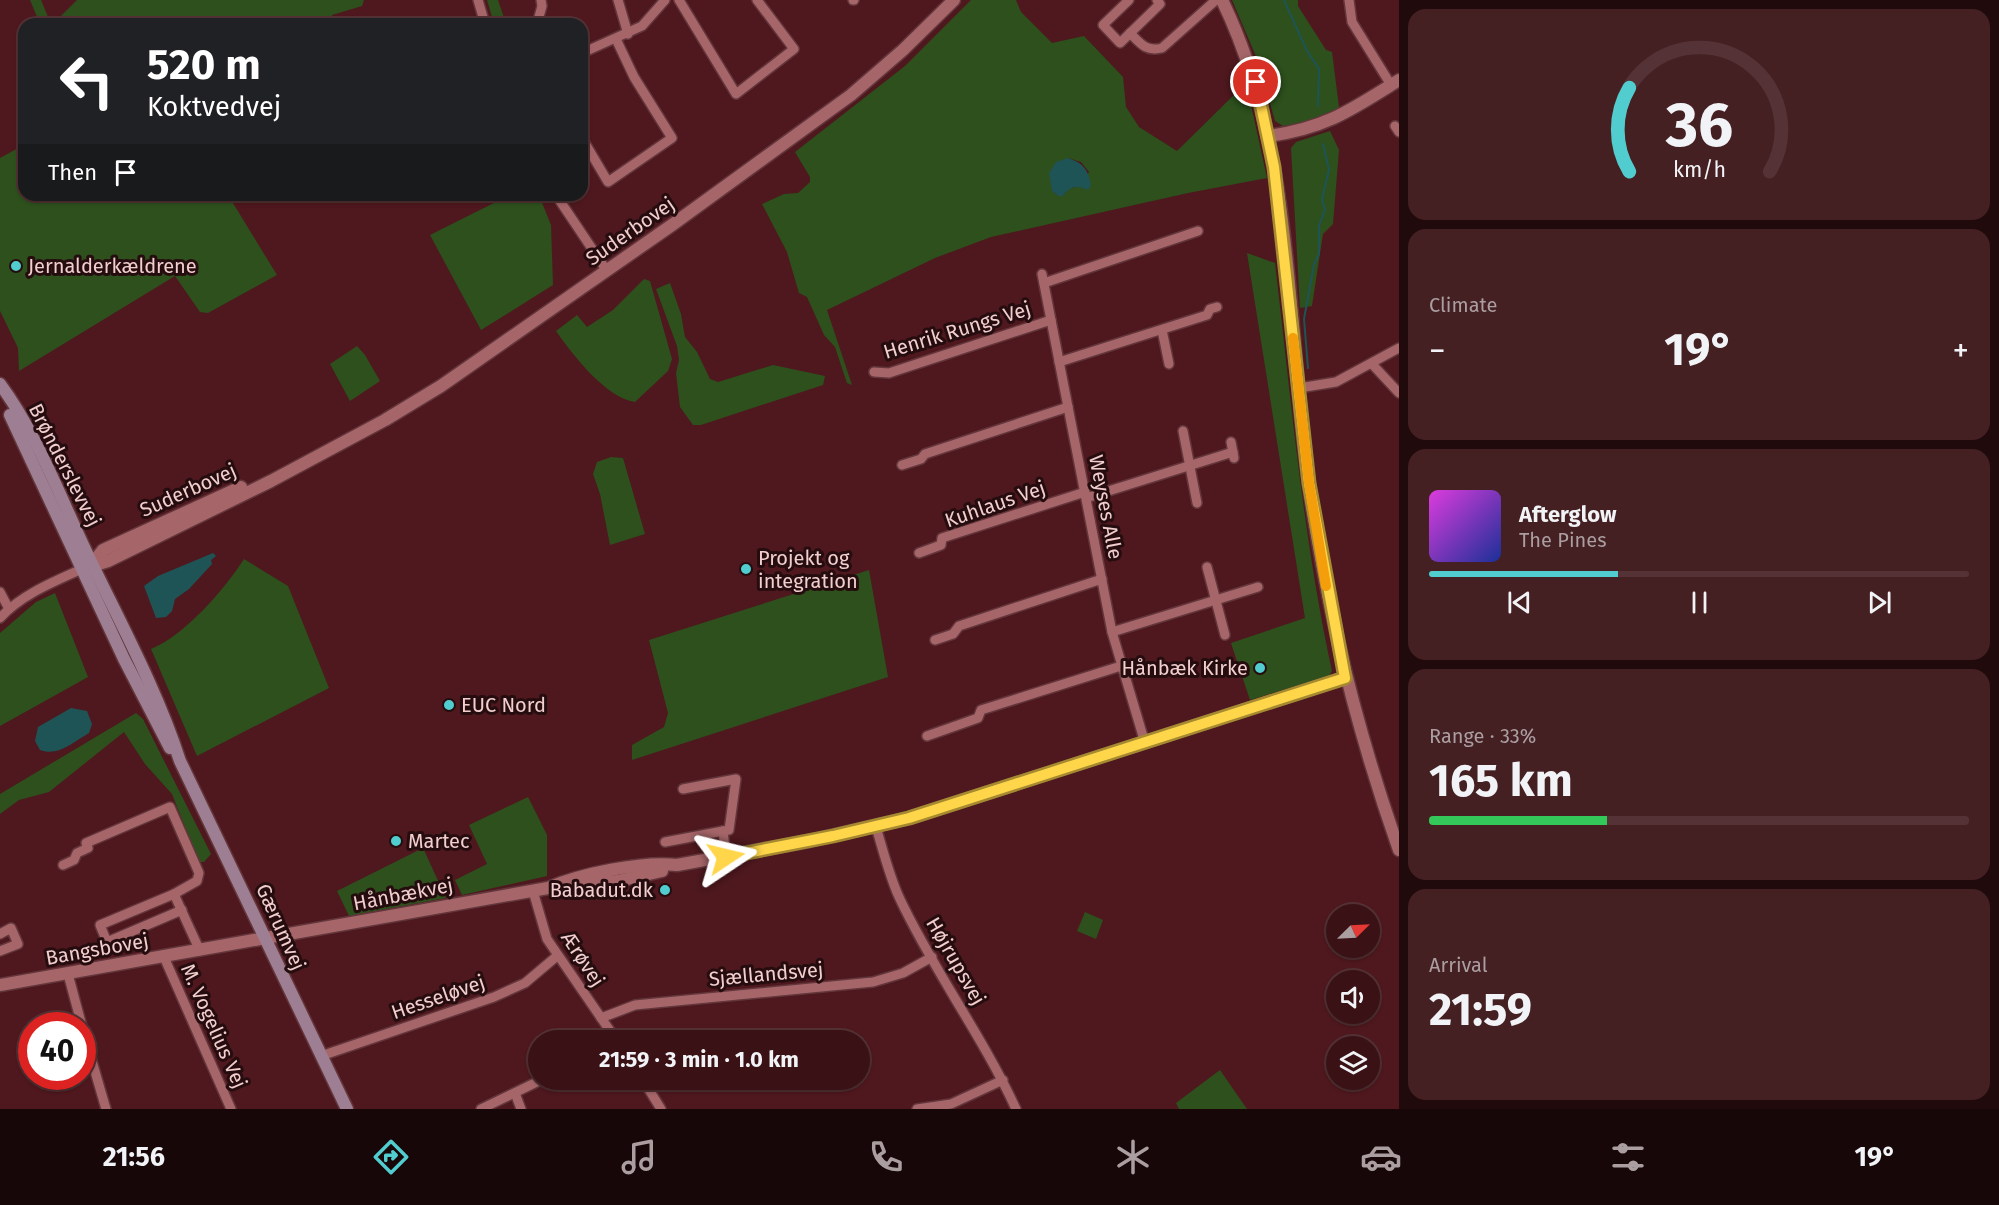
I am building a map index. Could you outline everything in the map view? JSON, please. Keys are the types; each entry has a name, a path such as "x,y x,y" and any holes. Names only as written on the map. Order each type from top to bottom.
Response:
{"main road":[{"name":"Brønderslevvej","path":"0,384 44,462 87,567"},
{"name":"Brønderslevvej","path":"0,390 32,466 87,567"},
{"name":"Gærumvej","path":"87,567 143,672 180,761 347,1109"}],"street":[{"path":"478,0 483,18"},
{"path":"539,18 541,0"},
{"path":"618,0 628,34"},
{"path":"588,51 628,34 650,20 665,0"},
{"path":"679,0 736,94 794,49 758,0"},
{"name":"Suderbovej","path":"87,567 118,556 306,461 385,420 441,386 607,271 851,94 903,50 954,0"},
{"path":"1129,0 1103,25 1120,43 1160,4 1157,0"},
{"path":"1130,33 1143,46 1152,50 1162,48 1216,0"},
{"path":"1222,0 1249,61 1269,136 1309,483 1345,678 1370,765 1399,850"},
{"path":"1269,136 1301,131 1325,124 1395,82 1352,22 1349,0"},
{"path":"588,148 608,182 672,138 649,103 616,39"},
{"path":"559,201 607,271"},
{"name":"Weyses Alle","path":"1145,743 1112,632 1043,279 1198,231"},
{"path":"1059,362 1207,315 1210,309 1216,307"},
{"name":"Henrik Rungs Vej","path":"874,372 889,373 1051,320"},
{"path":"1162,330 1169,364"},
{"path":"1299,388 1336,382 1399,348"},
{"path":"1372,364 1399,393"},
{"path":"902,465 921,459 925,454 1068,406"},
{"path":"1183,431 1197,502"},
{"path":"1086,495 1233,451"},
{"name":"Kuhlaus Vej","path":"919,553 941,545 942,538 1086,495"},
{"path":"0,618 30,595 87,567"},
{"path":"1207,567 1225,635"},
{"path":"935,640 953,634 959,626 1102,579"},
{"path":"1112,632 1258,586"},
{"path":"0,592 9,609"},
{"path":"927,736 978,718 981,710 1121,666"},
{"name":"Hånbækvej","path":"265,939 533,891 618,870 666,864 677,865 726,857 876,827 1345,678"},
{"path":"664,842 729,830 736,779 683,789"},
{"name":"Bangsbovej","path":"63,865 74,860 76,853 88,848 86,843 171,807 199,873 197,881 174,894 100,925 107,942 182,910"},
{"name":"Højrupsvej","path":"876,827 898,894 1003,1080 1016,1109"},
{"path":"723,831 726,857"},
{"name":"Ærøvej","path":"533,891 541,924 557,956 609,1030"},
{"path":"174,894 200,951"},
{"name":"Bangsbovej","path":"0,933 11,928 18,944 0,951"},
{"name":"Bangsbovej","path":"0,985 265,939"},
{"name":"Hesseløvej","path":"321,1056 494,997 525,983 557,956"},
{"name":"M. Vogelius Vej","path":"164,957 231,1109"},
{"name":"Sjællandsvej","path":"601,1018 635,1005 873,982 903,973 932,957"},
{"path":"68,974 78,1012"},
{"path":"96,1075 106,1109"},
{"path":"917,1109 951,1104 1003,1080"},
{"path":"481,1109 528,1087"},
{"path":"650,1090 661,1109"},
{"path":"515,1093 521,1109"}],"green space":[{"path":"30,0 41,0 48,18 38,18"},
{"path":"77,0 364,0 362,6 332,15 332,18 59,18"},
{"path":"487,0 498,0 504,18 492,18"},
{"path":"971,0 1016,0 1021,12 1052,43 1084,36 1123,77 1126,107 1139,127 1177,151 1242,87 1248,91 1267,178 1188,193 991,237 935,258 827,310 852,385 847,383 835,347 824,335 807,297 799,293 787,252 762,204 784,194 798,193 810,182 810,177 795,152 905,66","holes":["1068,158 1081,162 1089,172 1079,186 1068,189 1063,196 1058,196 1052,191"]},
{"path":"1232,0 1298,0 1298,6 1326,50 1332,52 1339,107 1320,118 1305,123 1283,126 1275,121 1258,61"},
{"path":"1330,131 1339,150 1333,224 1323,234 1312,306 1300,308 1291,148 1296,142"},
{"path":"18,148 18,201 232,201 277,275 208,313 200,312 175,276 19,371 18,348 0,311 0,158"},
{"path":"498,201 541,201 551,225 553,285 481,330 430,235"},
{"path":"1247,253 1275,263 1305,519 1332,671 1329,676 1250,700 1231,643 1305,618"},
{"path":"644,279 650,281 672,359 668,371 635,402 624,399 601,384 580,363 556,331 577,315 587,327 613,310"},
{"path":"670,283 681,314 685,337 697,352 710,379 718,382 773,365 825,376 823,385 701,425 693,425 680,407 676,373 679,360 677,346 656,289"},
{"path":"357,346 380,381 350,401 330,364"},
{"path":"611,457 623,458 645,534 610,545 600,494 593,474 597,462"},
{"path":"244,559 288,586 329,688 197,756 151,649 190,623 226,584"},
{"path":"869,570 888,677 632,760 632,745 664,727 668,713 649,640"},
{"path":"55,593 88,677 0,726 0,633 36,602"},
{"path":"136,713 143,719 211,854 204,862 199,862 172,794 145,764 124,732 49,792 19,800 0,814 0,794"},
{"path":"528,797 547,835 547,876 462,895 455,880 487,864 469,825"},
{"path":"423,848 446,898 349,916 337,891"},
{"path":"1085,912 1103,920 1096,939 1077,931"},
{"path":"1220,1070 1247,1109 1179,1109 1176,1103"}],"water":[{"path":"1068,158 1084,167 1091,185 1088,190 1074,187 1063,196 1058,196 1052,191 1049,173 1056,162"},
{"path":"213,553 216,556 211,560 212,564 189,589 175,599 172,611 166,617 156,618 144,586 158,576"},
{"path":"71,708 87,711 92,724 89,733 59,750 47,752 40,750 35,741 38,727"}],"waterway":[{"path":"1284,0 1307,51 1319,69 1318,106"},
{"path":"1308,368 1304,319 1314,264 1319,254 1319,225 1325,210 1322,199 1329,170 1323,144"}],"slow traffic":[{"path":"1293,338 1309,483 1326,586"}],"place":[{"name":"Jernalderkældrene","path":"16,266"},
{"name":"Projekt og integration","path":"746,569"},
{"name":"Hånbæk Kirke","path":"1260,668"},
{"name":"EUC Nord","path":"449,705"},
{"name":"Martec","path":"396,841"},
{"name":"Babadut.dk","path":"665,890"}],"route":[{"path":"726,857 876,827 909,818 1345,678 1331,614 1309,483 1274,167 1256,82"}]}
